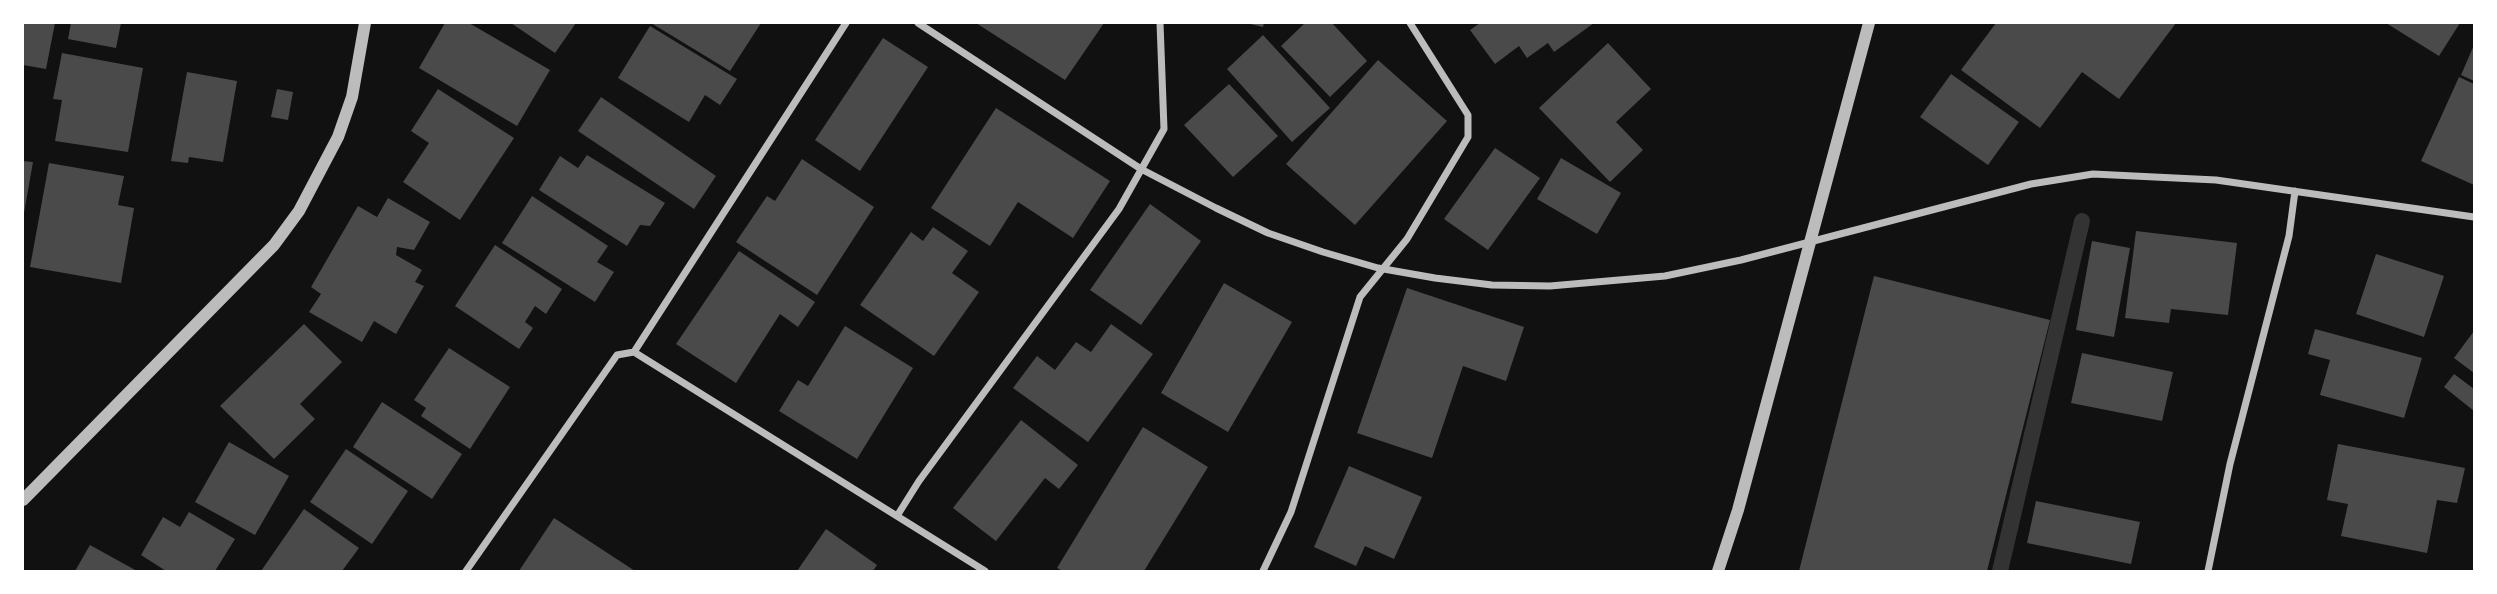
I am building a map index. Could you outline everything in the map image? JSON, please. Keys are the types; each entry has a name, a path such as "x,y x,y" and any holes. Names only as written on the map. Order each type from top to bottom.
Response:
{"street":[{"path":"23,500 274,245 299,211 338,137 352,97 365,23"},
{"path":"634,352 846,23"},
{"path":"918,23 1141,169 1268,233 1383,269 1492,285 1608,284 1665,276 2063,177 2124,175 2216,180 2474,217"},
{"path":"897,516 919,481 1119,209 1164,130 1160,23"},
{"path":"1263,571 1291,512 1360,298 1407,239 1468,137 1468,115 1410,23"},
{"path":"1718,571 1738,510 1870,23"},
{"path":"2208,571 2230,464 2289,236 2295,191"},
{"path":"466,571 617,355 634,352 985,571"}],"building":[{"path":"23,23 55,23 46,69 23,65"},
{"path":"71,23 121,23 116,48 68,39"},
{"path":"445,23 469,23 550,70 517,126 419,68"},
{"path":"511,23 576,23 555,53"},
{"path":"651,23 761,23 730,71"},
{"path":"976,23 1104,23 1065,80"},
{"path":"1246,23 1264,23 1263,27"},
{"path":"1305,23 1332,23 1367,61 1330,97 1281,46"},
{"path":"1480,23 1594,23 1554,52 1548,43 1527,58 1519,46 1495,64 1470,30"},
{"path":"1996,23 2176,23 2119,99 2082,72 2040,128 1961,70"},
{"path":"2386,23 2460,23 2439,56"},
{"path":"650,26 737,79 720,105 705,95 689,122 618,78"},
{"path":"1263,35 1330,108 1292,142 1227,69"},
{"path":"883,38 928,67 860,171 815,140"},
{"path":"1608,43 1651,89 1616,122 1643,150 1610,182 1539,108"},
{"path":"2474,45 2474,81 2461,75"},
{"path":"62,53 143,68 128,152 55,141 62,100 53,99"},
{"path":"1378,60 1447,121 1355,225 1286,164"},
{"path":"187,72 237,81 223,162 189,157 188,163 171,161"},
{"path":"1951,74 2019,122 1988,165 1920,117"},
{"path":"2459,77 2474,84 2474,185 2421,161"},
{"path":"1229,84 1278,136 1233,177 1184,125"},
{"path":"277,89 293,92 288,120 271,117"},
{"path":"438,89 514,138 460,220 403,182 429,143 411,131"},
{"path":"601,97 716,176 694,209 578,131"},
{"path":"996,108 1110,181 1073,238 1018,202 990,246 931,208"},
{"path":"1495,148 1540,178 1488,250 1444,219"},
{"path":"587,155 665,203 650,226 640,225 627,246 539,190 560,156 578,168"},
{"path":"1561,158 1621,193 1597,234 1537,199"},
{"path":"802,159 874,207 817,295 736,242 767,196 775,201"},
{"path":"23,161 33,162 24,213 23,212"},
{"path":"49,163 124,176 118,205 134,208 121,283 30,267"},
{"path":"532,196 608,246 597,262 614,272 595,302 502,243"},
{"path":"388,198 430,222 414,250 397,247 396,255 422,270 415,282 424,286 396,334 374,321 362,342 309,312 321,294 311,287 358,206 377,217"},
{"path":"1150,204 1201,241 1141,325 1090,290"},
{"path":"933,227 968,251 952,273 979,292 934,356 860,305 911,232 923,241"},
{"path":"2136,231 2237,243 2228,315 2171,309 2169,323 2125,318"},
{"path":"2092,241 2130,248 2114,337 2076,330"},
{"path":"495,245 562,289 546,314 535,306 525,322 533,328 519,349 455,306"},
{"path":"739,251 815,302 798,327 780,314 736,383 676,344"},
{"path":"2376,254 2444,276 2424,337 2356,314"},
{"path":"1874,276 2050,320 1987,571 1799,571"},
{"path":"1224,283 1292,322 1228,432 1161,393"},
{"path":"1407,288 1524,327 1506,381 1463,366 1432,458 1357,433"},
{"path":"304,324 342,362 300,404 315,419 274,459 220,406"},
{"path":"1111,324 1153,354 1088,442 1013,388 1037,356 1055,370 1076,342 1091,352"},
{"path":"845,326 913,368 857,459 779,411 798,380 808,386"},
{"path":"2315,329 2422,358 2404,418 2320,395 2330,360 2308,354"},
{"path":"2474,331 2474,373 2454,358"},
{"path":"449,348 510,387 470,449 421,416 426,408 414,400"},
{"path":"2082,353 2173,372 2162,421 2071,403"},
{"path":"2454,374 2474,389 2474,411 2444,387"},
{"path":"382,402 462,454 432,499 353,447"},
{"path":"1021,420 1078,465 1059,489 1045,478 996,541 953,508"},
{"path":"1143,427 1208,467 1144,571 1063,571 1057,568"},
{"path":"229,442 289,476 255,535 195,502"},
{"path":"2338,444 2465,468 2457,503 2437,500 2427,553 2341,536 2348,504 2327,500"},
{"path":"346,449 408,491 372,544 310,502"},
{"path":"1349,466 1422,497 1394,559 1365,546 1356,566 1314,547"},
{"path":"2036,501 2140,522 2131,564 2027,543"},
{"path":"304,509 359,548 342,571 261,571"},
{"path":"189,512 235,539 215,571 166,571 141,555 163,517 180,527"},
{"path":"554,518 635,571 519,571"},
{"path":"826,529 877,565 873,571 797,571"},
{"path":"90,545 137,571 75,571"}],"waterway":[{"path":"2000,571 2082,221"}]}
